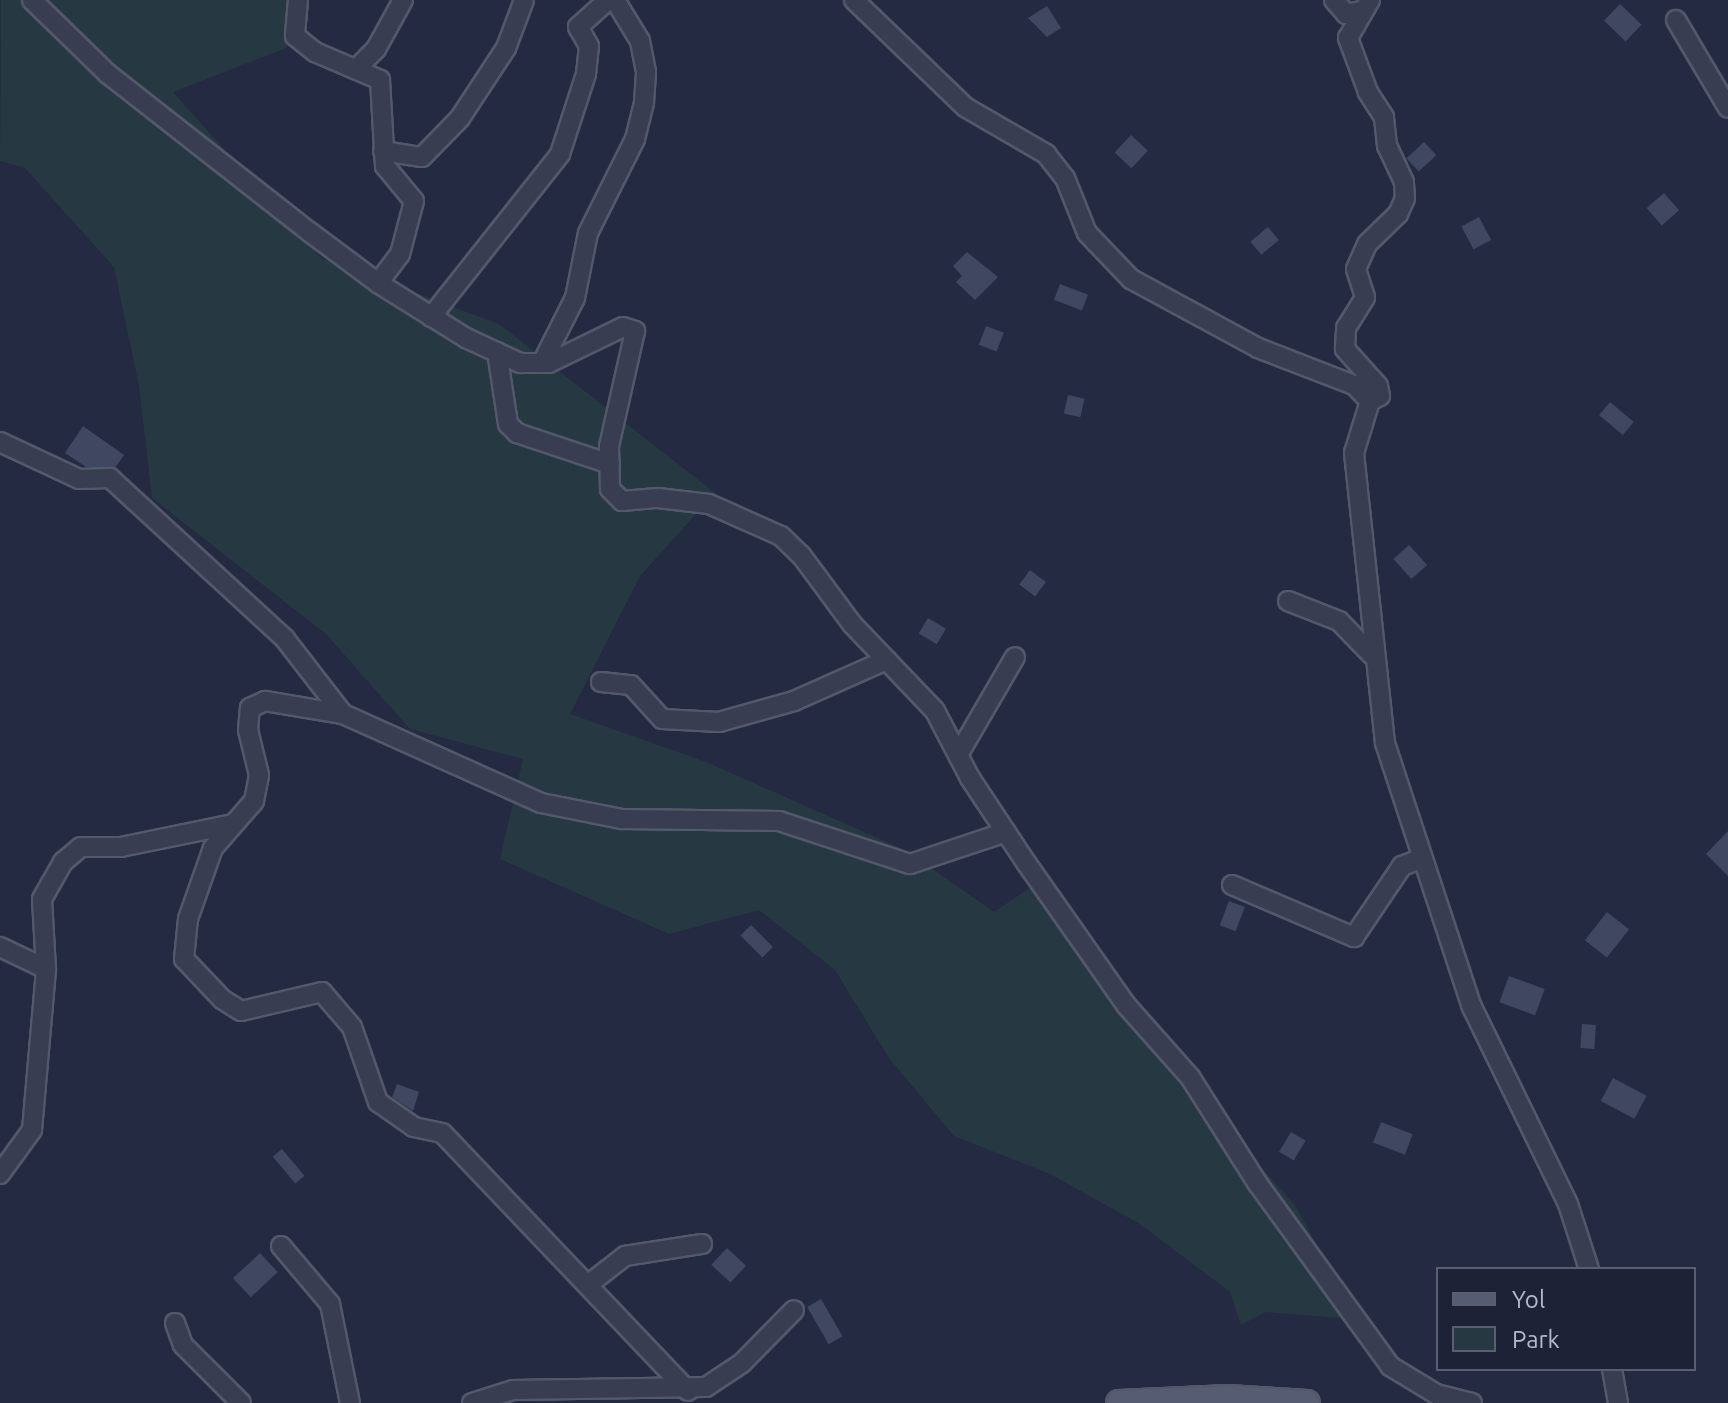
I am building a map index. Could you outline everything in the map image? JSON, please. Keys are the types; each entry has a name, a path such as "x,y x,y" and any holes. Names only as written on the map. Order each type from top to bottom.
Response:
{"main road":[{"path":"1119,1403 1228,1398 1307,1403"}],"street":[{"path":"32,0 108,74 378,283 431,317 520,363 542,363 623,327 635,331 610,464 610,489 622,501 658,498 709,504 781,536 886,660 935,711 958,755 1006,832 1126,1005 1190,1077 1258,1184 1390,1366 1436,1394 1472,1403"},
{"path":"298,0 295,36 380,80 385,166 414,201 400,254 378,283"},
{"path":"356,69 376,49 403,0"},
{"path":"383,151 422,157 460,118 506,48 524,0"},
{"path":"431,317 560,154 586,74 589,46 578,27 608,0"},
{"path":"542,363 575,298 588,233 635,139 644,102 646,72 640,41 615,0"},
{"path":"854,0 965,107 1046,154 1065,178 1087,233 1131,279 1258,348 1354,385 1370,401"},
{"path":"1334,0 1346,14 1366,6"},
{"path":"1366,6 1348,38 1368,92 1384,117 1387,146 1405,198 1398,214 1367,244 1356,269 1365,297 1346,328 1345,349 1378,386 1380,396 1370,401 1354,453 1372,655 1385,743 1471,1005 1568,1204 1588,1267"},
{"path":"1676,20 1728,108"},
{"path":"497,352 508,424 517,433 610,464"},
{"path":"0,442 79,479 110,478 285,639 343,714"},
{"path":"1288,601 1339,621 1372,655"},
{"path":"958,755 1015,657"},
{"path":"601,682 631,685 662,719 719,722 794,701 886,660"},
{"path":"688,1391 442,1133 414,1127 378,1102 352,1027 322,992 241,1011 222,999 184,959 188,919 213,848 254,801 257,788 246,715 250,708 265,701 343,714 541,803 622,819 779,821 910,864 1006,832"},
{"path":"0,1174 32,1130 46,969 42,899 63,862 81,847 121,847 233,824"},
{"path":"1232,885 1354,937 1402,866 1423,858"},
{"path":"0,947 46,969"},
{"path":"589,1284 625,1256 702,1244"},
{"path":"281,1246 330,1304 350,1403"},
{"path":"472,1403 513,1390 688,1391 706,1387 742,1363 794,1310"},
{"path":"175,1323 183,1345 241,1403"},
{"path":"1612,1371 1618,1403"}],"green space":[{"path":"1,0 300,0 286,48 173,92 321,258 499,324 715,493 640,576 570,714 706,762 905,850 994,912 1034,885 1132,1024 1295,1205 1366,1334 1339,1318 1266,1312 1241,1325 1230,1292 1140,1224 1050,1174 954,1136 889,1058 835,970 759,910 669,934 500,859 523,759 410,729 326,634 152,498 139,386 114,267 25,168 0,161"}],"building":[{"path":"1620,4 1642,25 1626,41 1604,21"},
{"path":"1047,6 1061,28 1047,37 1028,18"},
{"path":"1131,135 1148,151 1131,168 1115,153"},
{"path":"1424,142 1436,155 1419,172 1406,158"},
{"path":"1664,193 1679,210 1662,225 1647,208"},
{"path":"1479,217 1491,240 1474,249 1461,226"},
{"path":"1268,227 1279,240 1261,255 1250,242"},
{"path":"967,252 998,277 975,300 956,282 962,276 953,266"},
{"path":"1060,284 1088,295 1082,311 1054,300"},
{"path":"986,326 1004,333 997,351 979,345"},
{"path":"1068,395 1085,399 1080,417 1064,414"},
{"path":"1610,402 1634,422 1623,435 1599,415"},
{"path":"83,426 124,455 115,468 86,467 65,453"},
{"path":"1409,545 1427,565 1411,579 1393,559"},
{"path":"1030,570 1046,582 1035,596 1019,584"},
{"path":"928,618 946,629 937,644 919,633"},
{"path":"1728,831 1728,876 1706,854"},
{"path":"1229,901 1245,907 1236,931 1220,925"},
{"path":"1607,912 1629,929 1607,958 1585,940"},
{"path":"751,925 773,947 762,958 740,936"},
{"path":"1509,976 1545,989 1535,1015 1499,1002"},
{"path":"1582,1024 1596,1025 1594,1049 1580,1048"},
{"path":"1613,1078 1647,1096 1634,1119 1601,1101"},
{"path":"397,1084 419,1092 413,1111 392,1097"},
{"path":"1381,1122 1413,1134 1405,1155 1373,1143"},
{"path":"1291,1132 1306,1141 1294,1160 1279,1152"},
{"path":"282,1149 304,1176 295,1184 273,1157"},
{"path":"727,1248 746,1266 730,1283 711,1265"},
{"path":"260,1253 278,1272 251,1297 233,1278"},
{"path":"821,1299 843,1336 829,1344 807,1307"}]}
